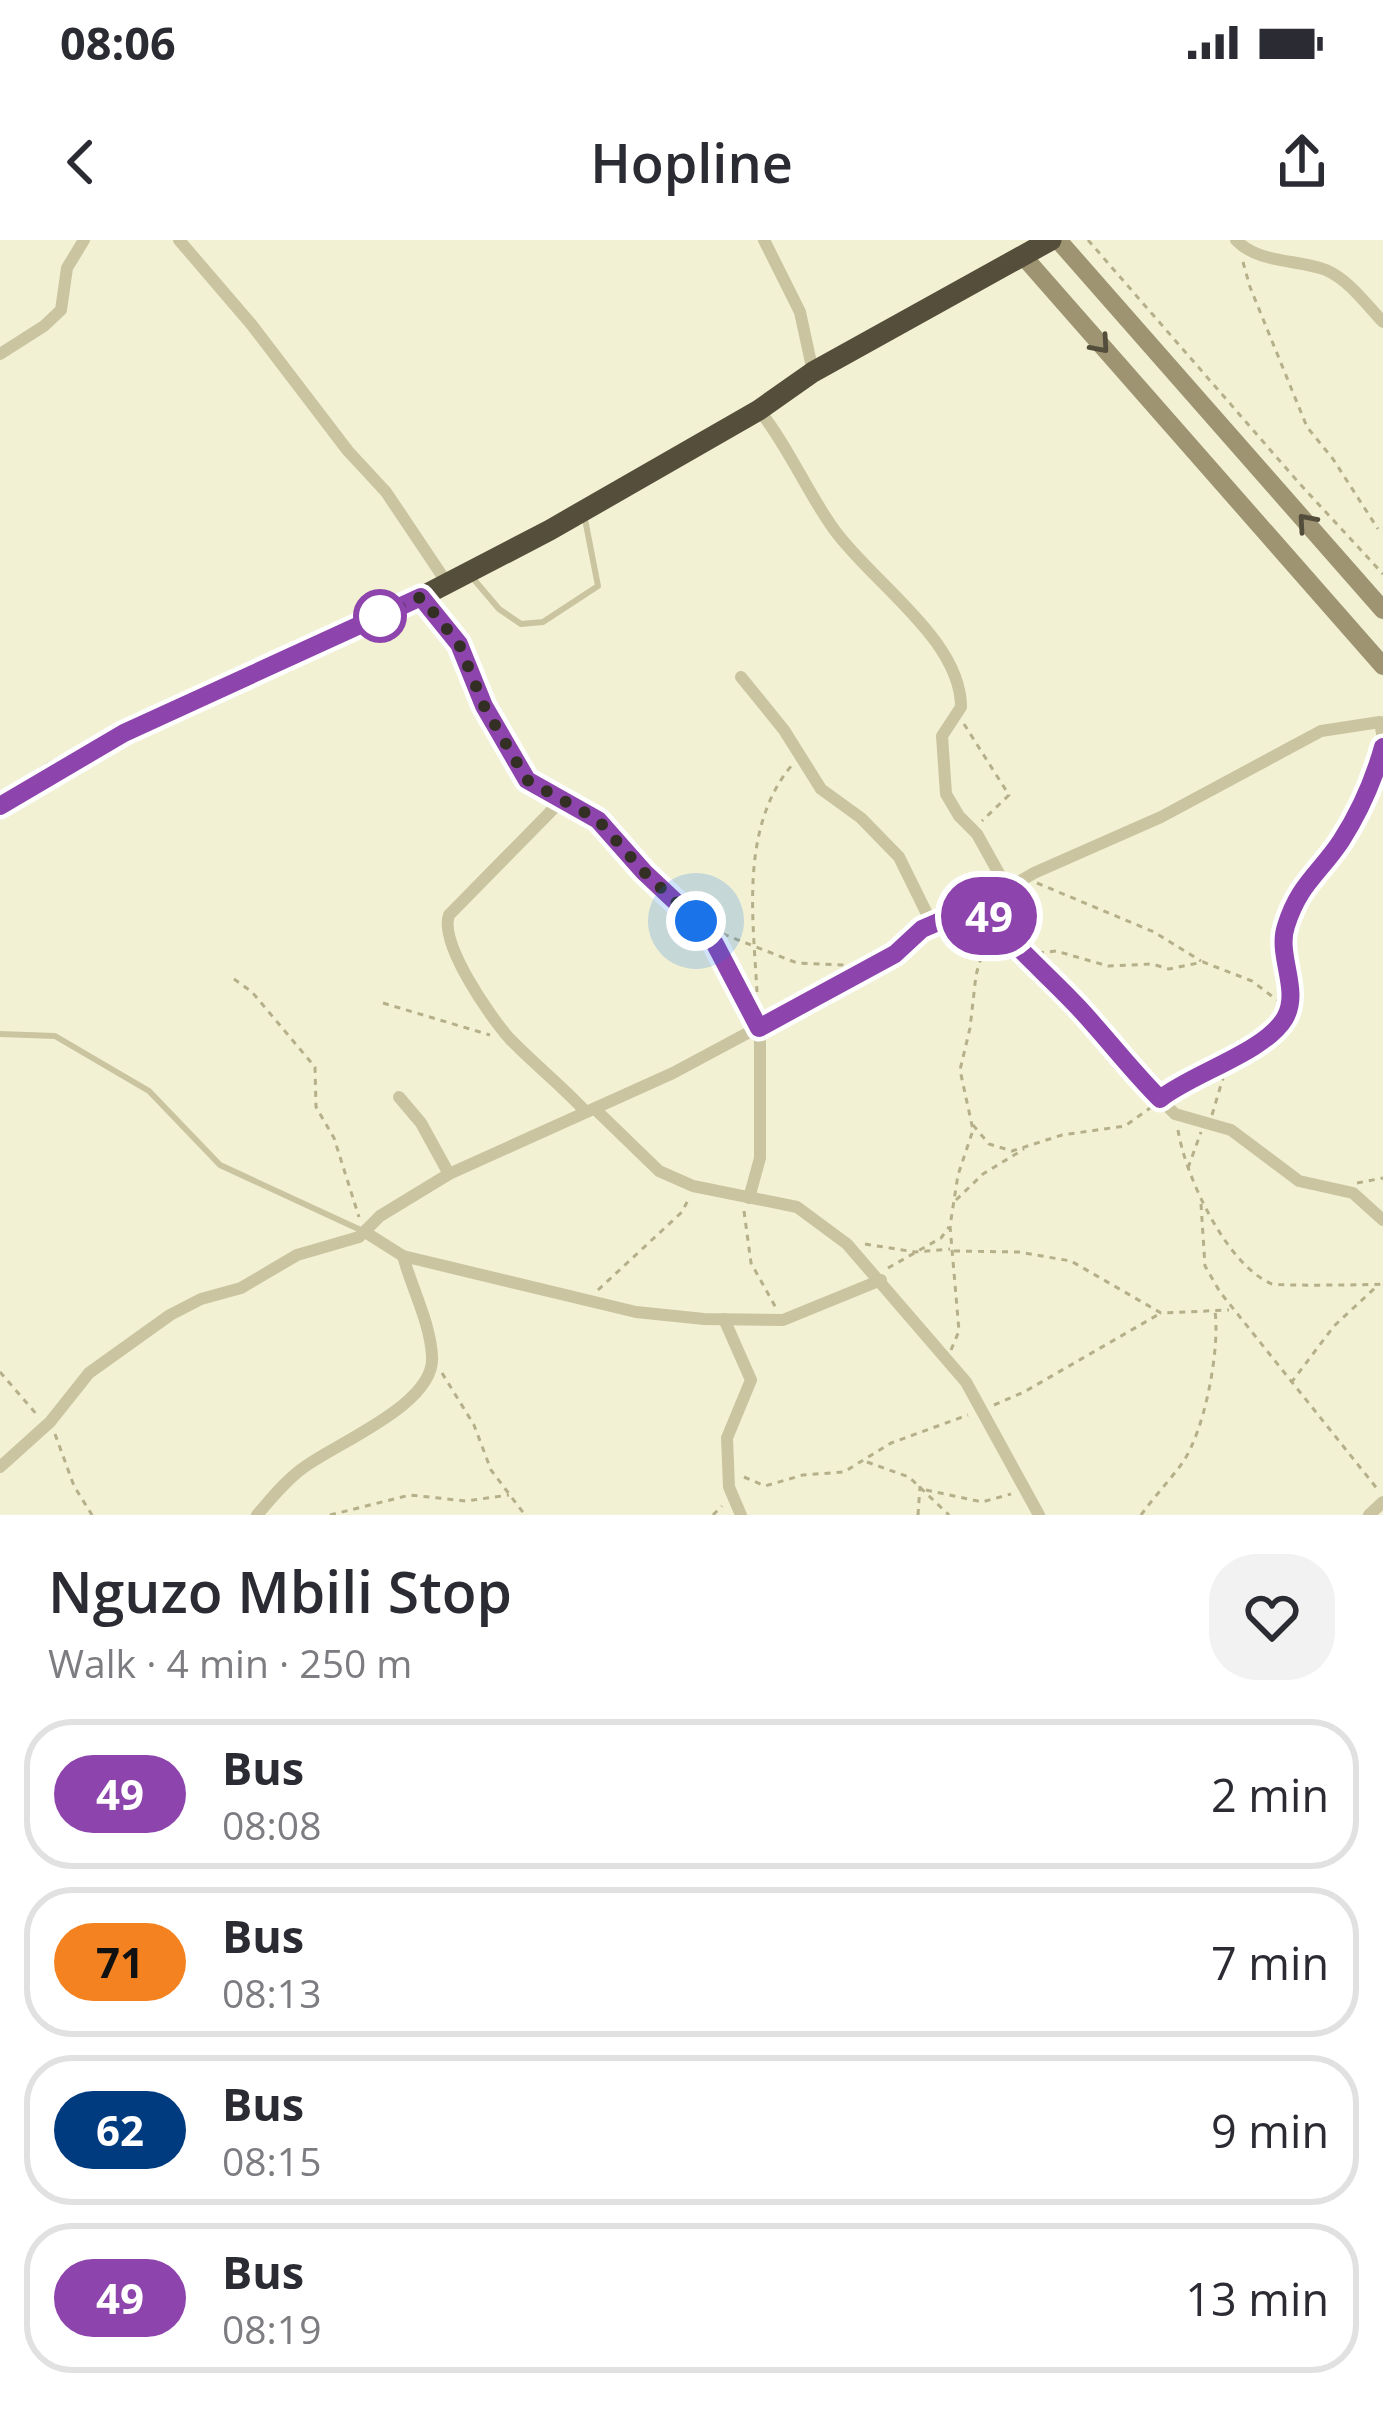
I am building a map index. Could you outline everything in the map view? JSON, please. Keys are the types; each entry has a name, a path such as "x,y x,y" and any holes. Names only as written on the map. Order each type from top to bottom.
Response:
{"highway":[{"path":"0,806 124,733 421,597 583,511 759,410 813,372 1055,240"}],"main road":[{"path":"1055,240 1383,610"},
{"path":"1024,257 1383,666"}],"street":[{"path":"0,354 61,310 67,268 84,240"},
{"path":"179,240 457,578"},
{"path":"764,240 800,312 813,372"},
{"path":"1240,244 1337,276 1383,322"},
{"path":"759,410 776,430 835,530 950,662 961,697 960,711 942,736 944,779 951,804 974,830 1007,888"},
{"path":"421,597 459,644 484,706 527,780 598,820 706,932 759,1026 760,1158 747,1197"},
{"path":"741,677 828,796 861,818 899,857 932,924"},
{"path":"0,1467 48,1423 89,1372 170,1315 201,1299 241,1288 297,1255 348,1241 448,1174 759,1026 895,954 932,924 1162,817 1321,731 1380,722 1383,743 1376,772 1340,842 1298,894 1287,921 1282,941 1289,1008 1278,1027 1160,1099"},
{"path":"562,800 446,921 459,961 509,1038 643,1160 693,1186 796,1208 847,1244 945,1356 982,1409 1039,1515"},
{"path":"980,904 1175,1114 1231,1130 1299,1181 1345,1189 1383,1220"},
{"path":"399,1097 421,1123 448,1174"},
{"path":"364,1230 403,1256 652,1314 783,1320 879,1277"},
{"path":"256,1515 296,1472 407,1404 430,1377 433,1356 403,1256"},
{"path":"724,1319 751,1380 730,1426 729,1487 741,1515"},
{"path":"1369,1515 1383,1499"}],"lane":[{"path":"457,578 521,624 543,622 598,586 583,511"},
{"path":"0,1034 55,1036 149,1091 220,1165 364,1230"}],"path":[{"path":"1088,240 1383,574"},
{"path":"1240,244 1250,287 1307,427 1378,530"},
{"path":"960,711 981,757 1009,795 974,830"},
{"path":"759,1026 755,945 759,827 774,789 800,756"},
{"path":"1025,878 1154,932 1203,962 1252,981 1289,1008"},
{"path":"945,1356 959,1331 950,1226 972,1124 960,1070 976,974 992,920"},
{"path":"706,932 797,963 833,962 864,971"},
{"path":"1023,954 1056,951 1108,966 1152,964 1168,969 1203,962"},
{"path":"234,979 252,992 315,1067 316,1107 334,1138 364,1230"},
{"path":"383,1003 480,1034 509,1038"},
{"path":"1188,1170 1196,1141 1210,1121 1228,1061"},
{"path":"972,1124 997,1148 1012,1150 1062,1135 1125,1126 1143,1117 1160,1099"},
{"path":"1175,1114 1201,1204 1240,1257 1270,1283 1380,1285"},
{"path":"955,1202 982,1174 1029,1145"},
{"path":"1345,1189 1383,1178"},
{"path":"586,1298 682,1212 693,1186"},
{"path":"747,1197 751,1263 783,1320"},
{"path":"1201,1204 1205,1266 1233,1310 1383,1499"},
{"path":"879,1277 941,1238 950,1226"},
{"path":"847,1244 915,1252 1018,1252 1071,1261 1161,1312"},
{"path":"1291,1383 1334,1326 1380,1285"},
{"path":"1141,1515 1184,1461 1195,1435 1215,1346 1215,1310"},
{"path":"730,1475 765,1486 803,1474 844,1472 891,1443 1043,1382 1161,1312 1233,1310"},
{"path":"433,1356 473,1425 490,1470 525,1515"},
{"path":"0,1372 48,1423 74,1486 92,1515"},
{"path":"866,1461 920,1484 949,1515"},
{"path":"918,1515 920,1484"},
{"path":"926,1490 982,1502 996,1501 1023,1486"},
{"path":"330,1515 410,1495 466,1502 509,1495"}],"bus line":[{"name":"49","path":"0,806 124,733 421,597 459,644 484,706 527,780 598,820 696,921 715,944 759,1028 895,954 922,929 980,904 1160,1099 1228,1061 1278,1027 1285,1017 1290,990 1282,941 1287,921 1298,894 1340,842 1376,772 1383,747"}],"route":[{"path":"380,616 421,597 459,644 484,706 527,780 598,820 696,921"}]}
